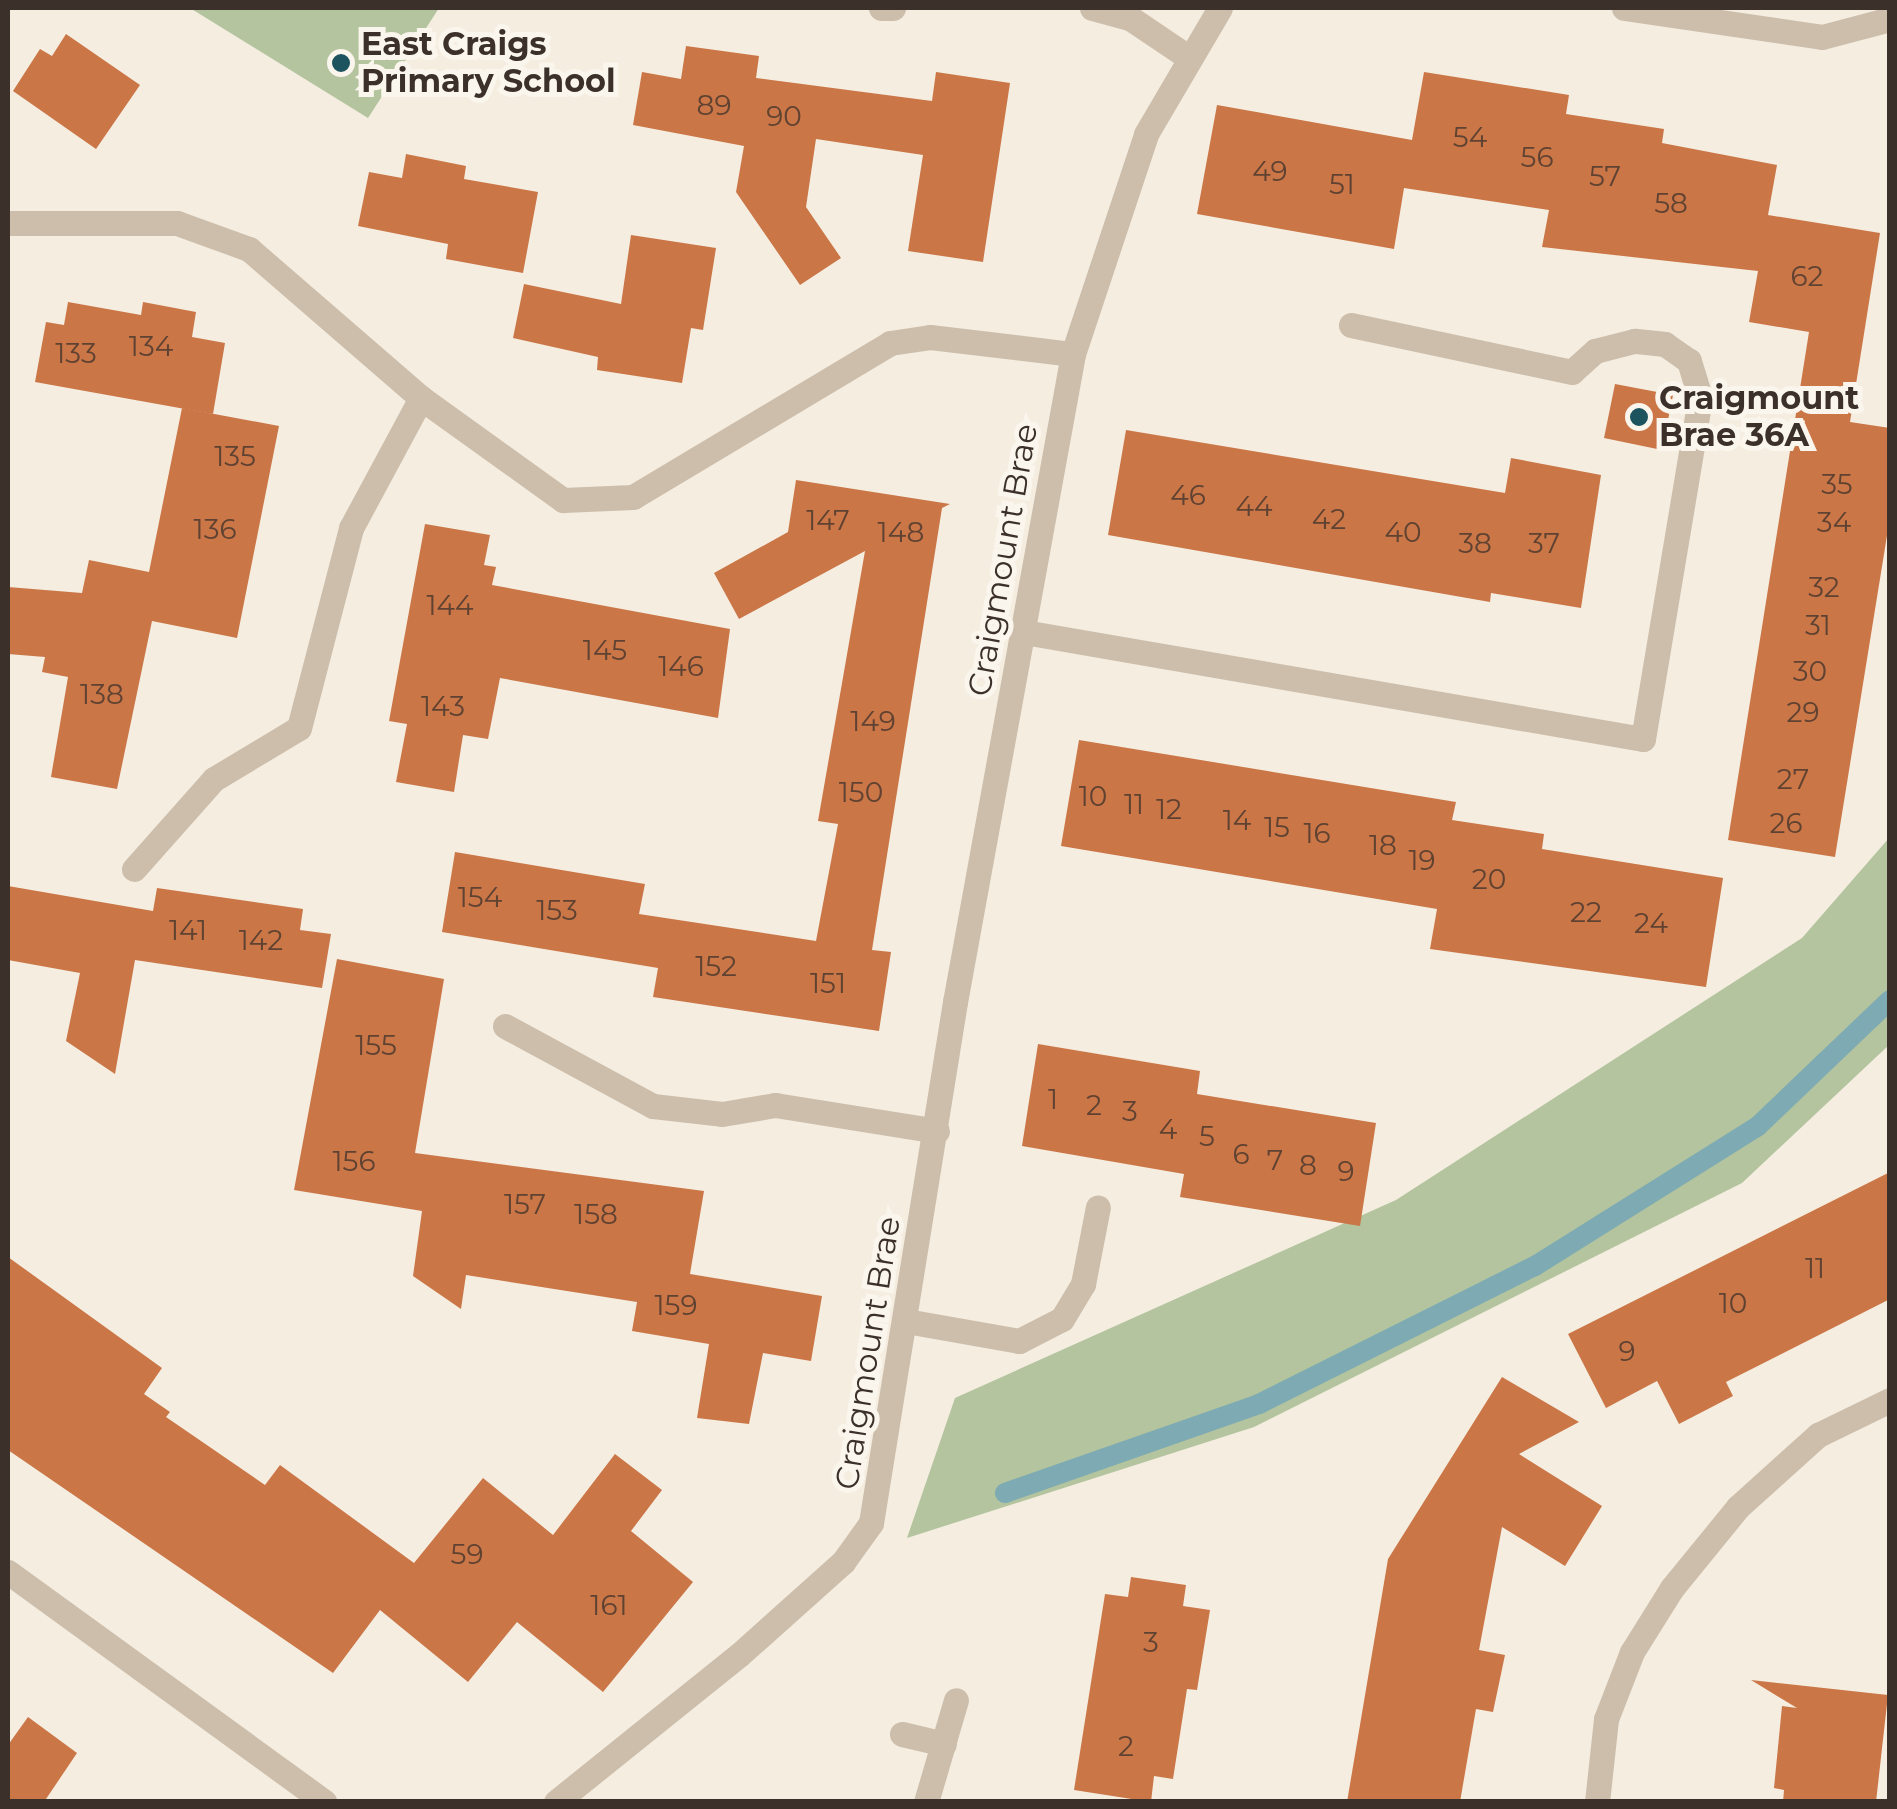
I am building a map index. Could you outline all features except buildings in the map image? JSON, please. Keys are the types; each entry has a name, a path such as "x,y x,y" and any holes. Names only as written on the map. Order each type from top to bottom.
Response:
{"street":[{"path":"881,8 893,8"},
{"path":"1092,8 1130,18 1188,57"},
{"name":"Craigmount Brae","path":"556,1802 843,1562 881,1491 937,1131 1074,354 1113,215 1188,57 1220,8"},
{"path":"1624,8 1822,37 1890,19"},
{"path":"8,222 177,223 248,249 421,398 562,500 633,497 890,343 930,337 1074,354"},
{"path":"1024,632 1643,739 1700,396 1689,361 1665,344 1634,340 1595,351 1572,372 1351,325"},
{"path":"134,869 214,779 299,728 351,528 421,398"},
{"path":"505,1026 653,1106 722,1114 775,1104 937,1131"},
{"path":"906,1320 1019,1341 1062,1319 1084,1284 1098,1207"},
{"path":"1597,1802 1606,1719 1632,1652 1672,1588 1738,1507 1818,1435 1890,1400"},
{"path":"8,1572 324,1802"},
{"path":"926,1802 956,1700"},
{"path":"902,1734 944,1744"}],"green space":[{"name":"East Craigs Primary School","path":"190,8 439,8 368,118"},
{"path":"1889,838 1889,1045 1742,1183 1254,1427 907,1538 955,1398 1396,1200 1802,938"}],"waterway":[{"path":"1005,1493 1259,1404 1535,1266 1757,1127 1890,1000"}],"place":[{"name":"East Craigs Primary School","path":"341,63"},
{"name":"Craigmount Brae 36A","path":"1639,417"}]}
